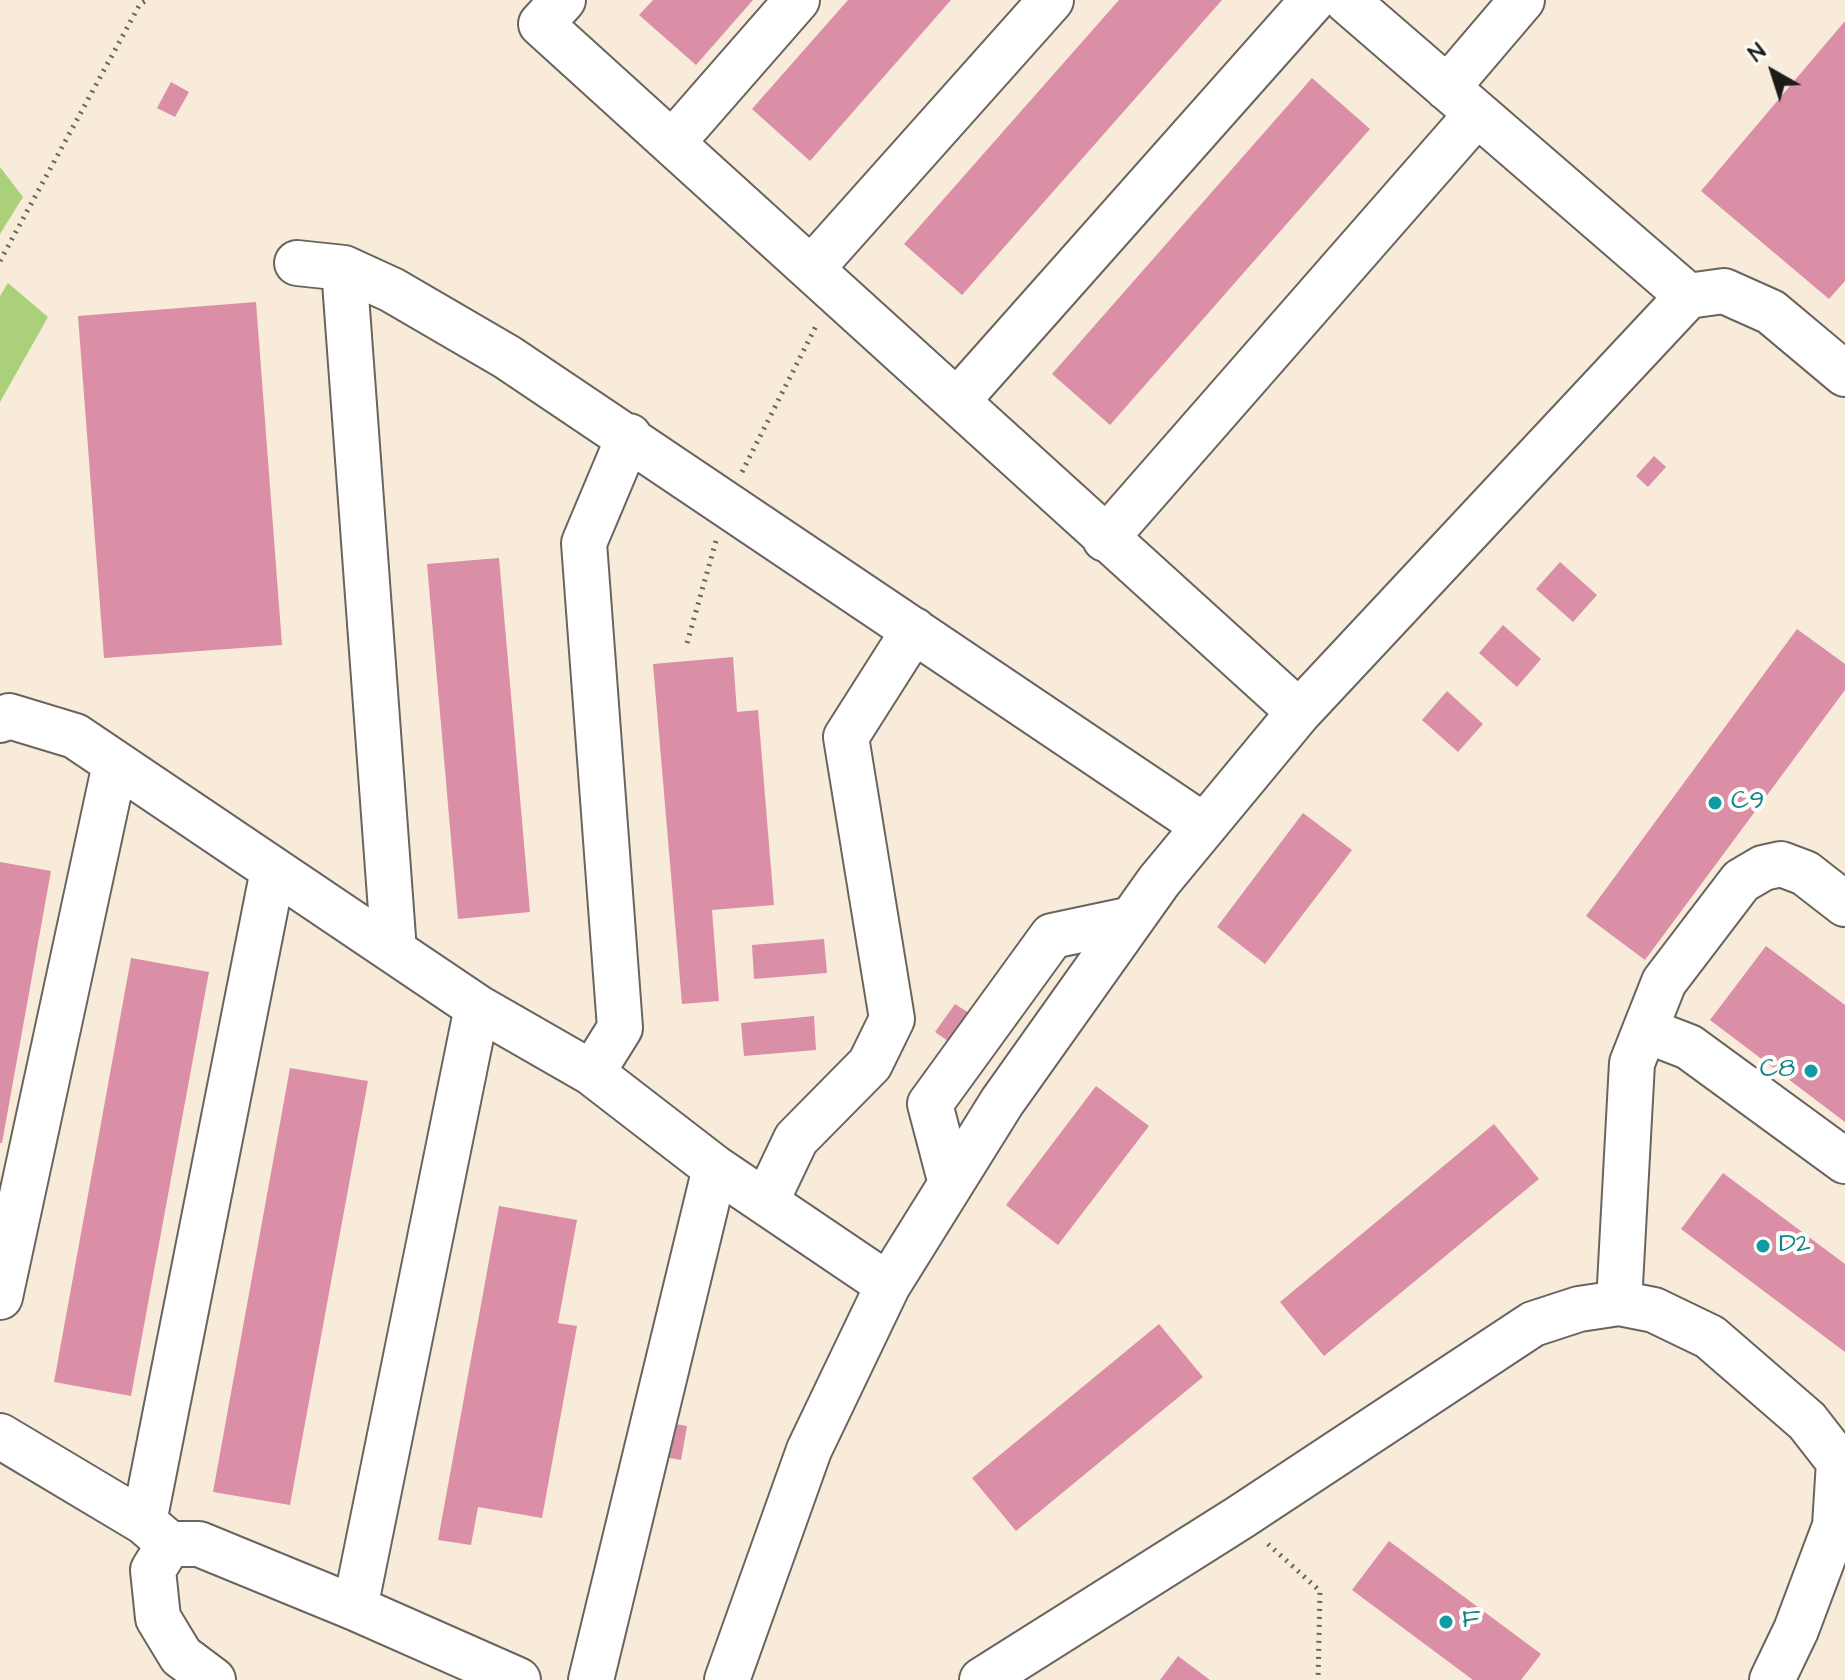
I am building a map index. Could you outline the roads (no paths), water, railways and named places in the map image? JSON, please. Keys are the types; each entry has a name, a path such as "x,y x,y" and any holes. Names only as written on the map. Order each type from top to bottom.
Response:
{"lane":[{"path":"563,0 541,24 1299,712"},
{"path":"672,143 797,0"},
{"path":"825,282 1051,0"},
{"path":"957,401 1313,0"},
{"path":"1346,0 1688,296"},
{"path":"1105,539 1462,101 1522,0"},
{"path":"297,263 344,268 392,290 469,335 629,436 1204,826"},
{"path":"344,268 394,951"},
{"path":"951,1184 939,1141 1111,923 1204,826 1299,712 1688,296 1724,291 1771,312 1845,374"},
{"path":"592,1073 620,1028 584,543 629,436"},
{"path":"766,1202 796,1139 870,1064 892,1019 846,737 914,630"},
{"path":"0,720 9,716 75,736 477,1007 592,1073 715,1168 888,1285"},
{"path":"0,1297 115,764"},
{"path":"1619,1303 1632,1063 1664,982 1741,881 1763,868 1781,864 1805,873 1845,904"},
{"path":"213,1680 181,1656 158,1618 153,1570 273,870"},
{"path":"727,1680 809,1450 888,1285 1111,923"},
{"path":"355,1608 477,1007"},
{"path":"1645,1030 1689,1047 1845,1161"},
{"path":"591,1680 715,1168"},
{"path":"982,1680 1239,1518 1533,1324 1579,1309 1619,1303 1654,1310 1710,1337 1807,1421 1842,1462 1835,1526 1796,1630 1772,1680"},
{"path":"0,1436 157,1533 199,1544 518,1680"}],"place":[{"name":"C9","path":"1715,803"},
{"name":"C8","path":"1811,1071"},
{"name":"D2","path":"1763,1246"},
{"name":"F","path":"1446,1622"}]}
